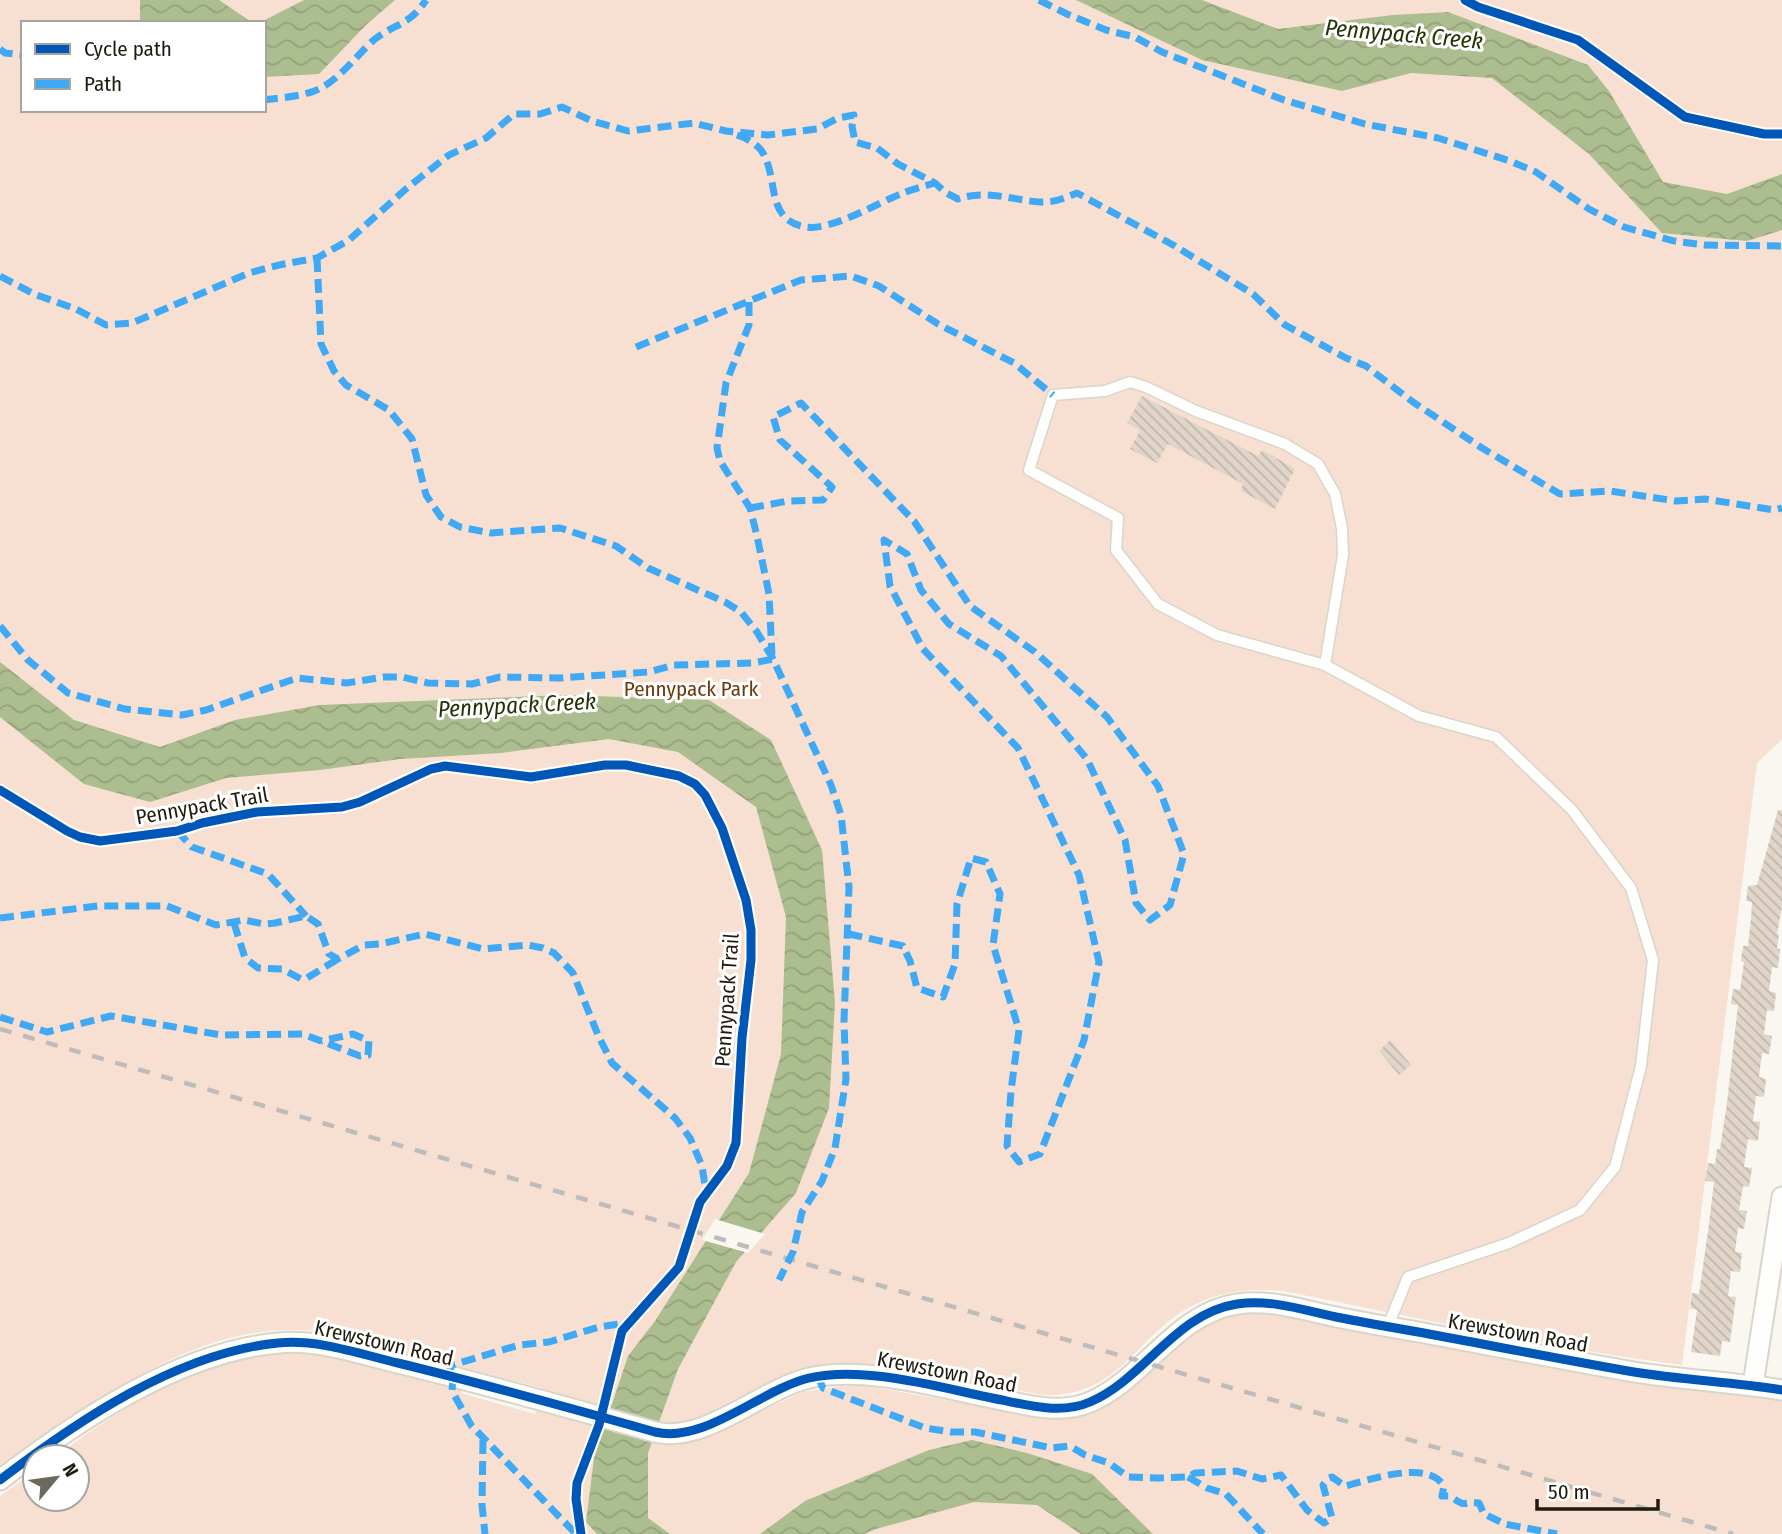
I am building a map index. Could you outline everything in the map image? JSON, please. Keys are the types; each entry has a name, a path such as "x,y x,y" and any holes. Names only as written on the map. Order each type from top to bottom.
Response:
{"street":[{"path":"1753,1385 1782,1198"},
{"name":"Krewstown Road","path":"0,1480 96,1413 186,1365 276,1343 301,1342 352,1352 664,1434 685,1434 704,1427 797,1382 846,1374 875,1376 1037,1407 1067,1408 1090,1402 1130,1377 1161,1348 1202,1317 1235,1304 1276,1303 1637,1372 1782,1390"}],"lane":[{"path":"1325,664 1343,555 1335,494 1318,464 1285,443 1196,411 1130,382 1105,391 1053,395 1029,470 1118,518 1116,550 1158,604 1217,635 1325,664 1419,716 1496,737 1572,810 1631,888 1653,960 1641,1066 1615,1167 1580,1210 1509,1243 1408,1276 1388,1326"}],"green space":[{"name":"Pennypack Park","path":"0,0 1782,0 1782,739 1757,763 1682,1365 1531,1341 1283,1291 1258,1290 1223,1294 1188,1308 1169,1321 1108,1377 1091,1387 1070,1393 1044,1395 880,1365 837,1363 797,1369 722,1408 727,1427 803,1392 861,1385 1048,1418 1084,1414 1127,1392 1196,1330 1212,1321 1261,1311 1564,1371 1782,1401 1782,1534 0,1534 0,1496 21,1481 21,1513 91,1513 91,1443 74,1443 151,1395 185,1378 221,1365 257,1356 295,1353 333,1356 435,1384 461,1388 461,1393 535,1414 542,1388 468,1369 466,1373 351,1336 286,1330 241,1336 197,1348 114,1390 38,1443 21,1443 21,1455 0,1470"}],"water":[{"path":"140,0 219,0 250,21 140,21"},
{"path":"304,0 395,0 366,25 319,74 266,77 266,21 263,21"},
{"name":"Pennypack Creek","path":"1076,0 1202,0 1278,29 1393,15 1448,12 1588,65 1609,91 1663,182 1727,194 1782,174 1782,230 1747,241 1662,233 1589,154 1492,78 1411,73 1342,91 1202,60"},
{"name":"Pennypack Creek","path":"0,662 74,720 160,747 235,720 320,705 562,695 709,700 771,740 822,850 835,1003 829,1108 796,1193 736,1262 678,1369 648,1453 648,1518 670,1534 597,1534 586,1522 594,1458 628,1356 655,1321 749,1173 781,1054 786,917 756,807 678,752 609,739 501,753 400,759 320,770 226,778 150,802 84,784 0,717"},
{"path":"972,1440 1027,1453 1092,1474 1153,1534 1081,1534 1037,1505 974,1502 864,1534 760,1534 805,1501 929,1450"}],"pier":[{"path":"715,1219 765,1234 748,1253 702,1240"}],"building":[{"path":"1142,396 1258,456 1262,450 1295,469 1275,509 1241,491 1243,484 1168,444 1157,463 1130,449 1140,430 1127,423"},
{"path":"1778,810 1782,810 1782,907 1777,934 1777,949 1780,949 1778,968 1772,967 1769,991 1776,993 1774,1011 1767,1010 1764,1034 1772,1036 1769,1054 1762,1053 1759,1077 1766,1079 1764,1097 1756,1096 1753,1121 1760,1122 1758,1141 1748,1139 1744,1167 1752,1168 1749,1187 1743,1186 1739,1210 1747,1211 1744,1229 1738,1228 1735,1252 1742,1253 1740,1272 1731,1271 1728,1296 1736,1297 1730,1342 1722,1341 1720,1356 1691,1352 1697,1310 1690,1308 1692,1293 1699,1294 1709,1224 1714,1182 1705,1181 1708,1163 1715,1164 1717,1149 1720,1149 1727,1103 1738,1005 1731,1004 1733,989 1740,990 1743,946 1748,946 1751,918 1752,902 1746,901 1748,886 1757,885"},
{"path":"1390,1040 1411,1065 1399,1075 1379,1051"}],"railway":[{"path":"0,1029 1733,1534"}],"marked path":[{"path":"266,100 303,94 327,84 375,39 408,19 426,0"},
{"path":"1039,0 1106,30 1135,37 1162,52 1284,100 1365,124 1438,138 1510,161 1536,172 1589,209 1624,227 1674,241 1704,245 1782,246"},
{"path":"0,49 5,53 21,55"},
{"path":"0,276 106,325 132,323 249,273 317,258 349,240 449,155 486,138 514,114 540,114 562,107 592,121 628,131 694,123 726,131 768,135 817,129 838,118 854,115 852,126 855,142 877,148 898,164 935,183 958,199 989,195 1045,202 1077,193 1175,246 1253,294 1285,325 1366,366 1413,402 1482,448 1560,494 1610,491 1676,501 1705,499 1774,510 1782,508"},
{"path":"737,135 752,142 763,153 775,198 784,216 793,223 806,227 829,225 903,193 935,183"},
{"path":"317,258 321,344 334,371 346,385 389,410 412,439 426,495 441,517 460,527 491,533 560,528 616,546 648,568 725,602 741,612 773,659 831,785 841,815 849,887 844,1021 846,1079 835,1148 822,1181 802,1212 793,1252 779,1280"},
{"path":"636,347 801,280 851,276 879,286 938,324 1014,363 1053,395"},
{"path":"749,302 749,325 726,383 717,448 720,461 750,508 769,594 772,655"},
{"path":"750,508 788,501 823,500 832,487 780,440 773,417 801,403 914,521 970,606 1035,652 1107,717 1158,786 1184,854 1170,905 1150,920 1136,903 1125,840 1087,759 1001,656 949,624 921,590 907,554 884,540 890,586 923,649 1018,748 1079,875 1099,962 1084,1040 1040,1154 1019,1162 1007,1146 1019,1030 993,945 1000,894 986,862 971,858 957,904 955,964 943,997 917,988 903,946 849,934"},
{"path":"0,626 28,660 68,693 125,709 182,715 206,710 297,678 347,683 402,677 428,683 472,684 500,677 559,678 649,672 674,665 753,663 773,659"},
{"path":"177,831 192,847 268,874 306,916"},
{"path":"0,918 98,906 167,906 216,925 244,920 275,923 306,916 318,924 329,954 338,959 364,945 425,934 483,949 528,945 543,948 554,953 573,973 612,1063 675,1118 690,1138 702,1166 706,1192"},
{"path":"234,923 245,958 258,968 282,969 301,979 338,959"},
{"path":"0,1017 47,1032 111,1016 221,1035 303,1034 360,1056 368,1055 369,1041 353,1034 321,1041"},
{"path":"448,1375 452,1365 519,1345 549,1342 599,1327 627,1323"},
{"path":"453,1376 452,1391 471,1425 576,1534"},
{"path":"818,1377 823,1388 925,1428 975,1432 1052,1448 1070,1446 1085,1455 1109,1463 1128,1477 1188,1477 1195,1473 1237,1471 1262,1479 1281,1475 1307,1510 1324,1523 1332,1518 1323,1485 1329,1478 1332,1477 1345,1486 1383,1476 1412,1473 1436,1478 1444,1486 1442,1496 1450,1496 1462,1503 1479,1503 1484,1514 1505,1524 1557,1534"},
{"path":"483,1440 482,1505 485,1534"},
{"path":"1188,1477 1207,1488 1226,1494 1263,1534"}],"cycle path":[{"path":"1465,0 1478,7 1578,40 1685,117 1764,134 1782,134"},
{"name":"Pennypack Trail","path":"0,790 67,831 100,841 177,831 257,812 342,807 360,802 431,769 445,766 531,777 605,765 626,765 679,776 695,784 705,795 722,828 746,900 751,930 751,960 742,1038 736,1143 727,1166 700,1202 679,1267 622,1331 599,1425 577,1483 576,1499 581,1534"},
{"path":"0,1480 96,1413 167,1375 241,1349 293,1342 339,1348 655,1432 674,1434 713,1423 790,1384 832,1375 880,1376 1035,1406 1080,1406 1109,1392 1196,1320 1215,1310 1250,1303 1287,1306 1634,1372 1782,1390"}]}
